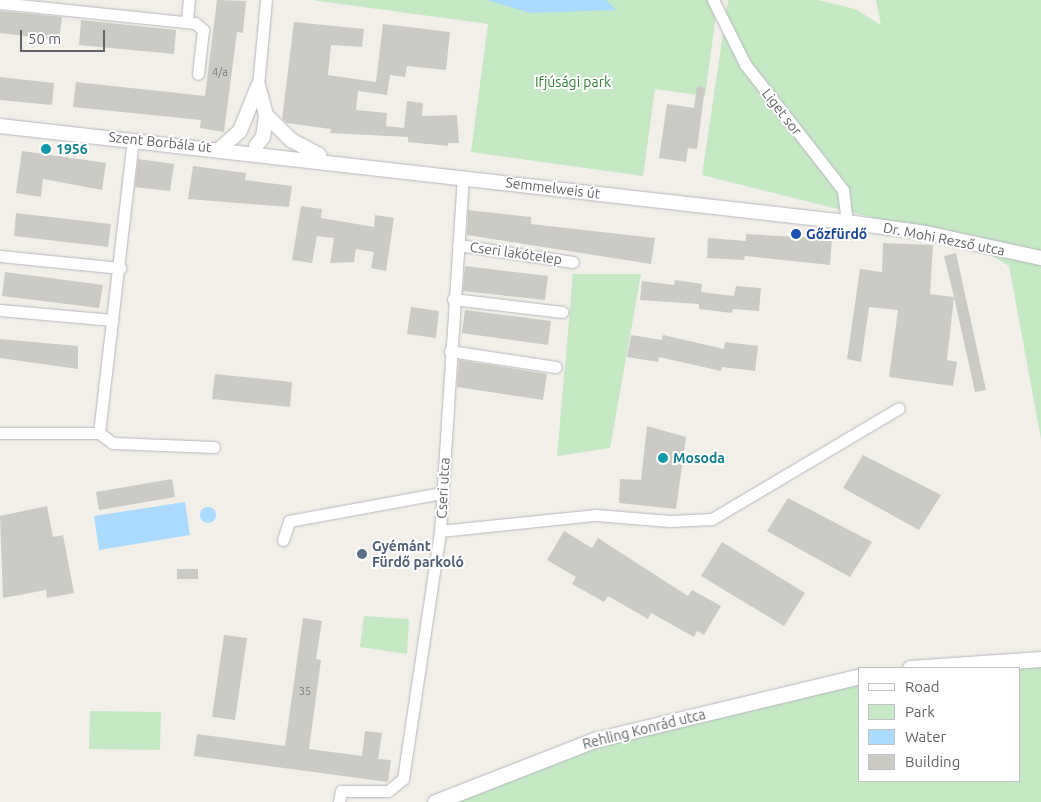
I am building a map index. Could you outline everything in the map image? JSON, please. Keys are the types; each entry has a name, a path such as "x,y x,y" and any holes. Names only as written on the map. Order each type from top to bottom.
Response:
{"main road":[{"path":"925,667 1041,659"},
{"name":"Rehling Konrád utca","path":"434,802 594,740 858,676"}],"street":[{"path":"187,21 188,0"},
{"path":"256,150 251,137 250,111 258,86 266,0"},
{"name":"Liget sor","path":"713,0 744,64 843,190 848,222"},
{"path":"0,3 187,21 203,30 198,74"},
{"path":"256,150 263,137 266,115 258,86"},
{"path":"221,148 250,111"},
{"path":"266,115 290,140 331,161"},
{"name":"Szent Borbála út","path":"0,126 256,150"},
{"path":"99,432 134,140"},
{"name":"Semmelweis út","path":"256,150 331,161 848,222"},
{"name":"Cseri utca","path":"339,802 341,791 388,791 403,779 440,531 453,299 463,177"},
{"name":"Dr. Mohi Rezső utca","path":"848,222 926,233 1041,258"},
{"name":"Cseri lakótelep","path":"458,245 573,262"},
{"path":"0,256 120,268"},
{"path":"453,299 562,312"},
{"path":"0,310 113,320"},
{"path":"450,351 556,367"},
{"path":"440,531 596,515 670,521 712,519 899,408"},
{"path":"0,433 99,432 113,443 214,447"},
{"path":"283,540 289,521 441,493"}],"green space":[{"name":"Ifjúsági park","path":"312,0 718,0 705,96 655,89 643,176 471,152 488,24"},
{"path":"728,0 818,0 855,9 881,25 876,0 1041,0 1041,439 1009,266 970,242 702,175"},
{"path":"573,274 641,274 610,448 557,456"},
{"path":"364,616 409,619 407,654 360,647"},
{"path":"1041,659 1041,802 435,802 534,763 858,677 858,782 1021,782 1021,667 925,667"},
{"path":"90,711 161,712 160,750 89,749"}],"water":[{"path":"487,0 606,0 616,10 530,13"},
{"path":"185,502 190,535 99,550 94,516"},
{"path":"208,507 214,509 216,515 214,521 208,523 202,521 200,515 202,509"}],"building":[{"path":"217,0 246,1 243,33 237,32 224,132 200,128 201,120 73,107 76,82 205,96"},
{"path":"0,11 62,17 59,40 0,33"},
{"path":"81,20 176,30 174,54 79,45"},
{"path":"294,22 364,29 362,47 331,45 328,75 376,82 383,24 450,32 446,70 407,66 405,77 390,75 387,95 358,91 356,110 387,113 386,126 404,128 407,101 423,103 422,116 457,115 459,143 448,143 448,146 408,142 408,137 330,133 331,129 287,123 282,119"},
{"path":"0,77 54,83 52,105 0,100"},
{"path":"697,86 705,88 697,149 688,148 686,162 659,158 667,104 694,108"},
{"path":"22,151 106,163 102,190 43,179 41,197 16,193"},
{"path":"138,159 174,164 170,191 135,187"},
{"path":"193,166 246,173 245,180 292,186 289,207 188,199"},
{"path":"301,206 322,209 321,218 374,227 375,215 394,218 386,271 371,268 374,252 356,249 354,262 330,263 334,238 317,236 312,263 292,260"},
{"path":"468,210 531,217 531,224 655,238 651,264 467,235"},
{"path":"16,213 111,224 108,247 14,236"},
{"path":"746,234 832,239 830,265 745,256 744,260 707,258 708,238 746,241"},
{"path":"883,243 933,245 930,294 954,297 947,360 957,362 953,386 889,377 898,310 869,307 861,362 847,359 860,269 882,272"},
{"path":"956,253 986,390 975,392 944,256"},
{"path":"465,266 548,276 545,300 463,291"},
{"path":"5,272 103,285 99,308 2,296"},
{"path":"675,280 702,284 701,292 734,296 736,286 761,288 759,311 733,309 732,313 699,309 699,304 640,300 642,281 674,285"},
{"path":"411,307 439,311 436,338 407,334"},
{"path":"465,310 551,321 548,345 462,333"},
{"path":"631,335 662,340 663,335 724,349 725,342 758,346 755,371 722,367 721,371 659,357 658,362 627,357"},
{"path":"0,339 78,346 78,369 0,358"},
{"path":"459,360 547,374 543,400 457,387"},
{"path":"215,374 292,382 290,407 212,399"},
{"name":"Mosoda","path":"647,426 686,437 676,509 619,503 620,479 641,480"},
{"path":"863,455 941,495 919,530 843,488"},
{"path":"172,479 175,497 99,510 96,492"},
{"path":"788,498 872,542 850,577 767,531"},
{"path":"47,506 53,537 63,535 74,593 47,598 46,590 3,598 0,516"},
{"path":"564,531 592,548 598,538 688,596 692,590 721,606 704,635 697,631 694,637 651,613 648,619 608,596 604,602 572,584 576,577 547,560"},
{"path":"722,542 805,593 784,626 701,576"},
{"path":"177,569 198,569 198,579 177,579"},
{"path":"303,618 322,621 316,659 321,660 309,749 362,756 365,731 382,733 378,759 391,760 388,782 194,756 197,734 285,746"},
{"path":"224,635 247,638 235,720 212,717"}],"place":[{"name":"1956","path":"46,149"},
{"name":"Gőzfürdő","path":"796,234"},
{"name":"Mosoda","path":"663,458"},
{"name":"Gyémánt Fürdő parkoló","path":"362,554"}]}
